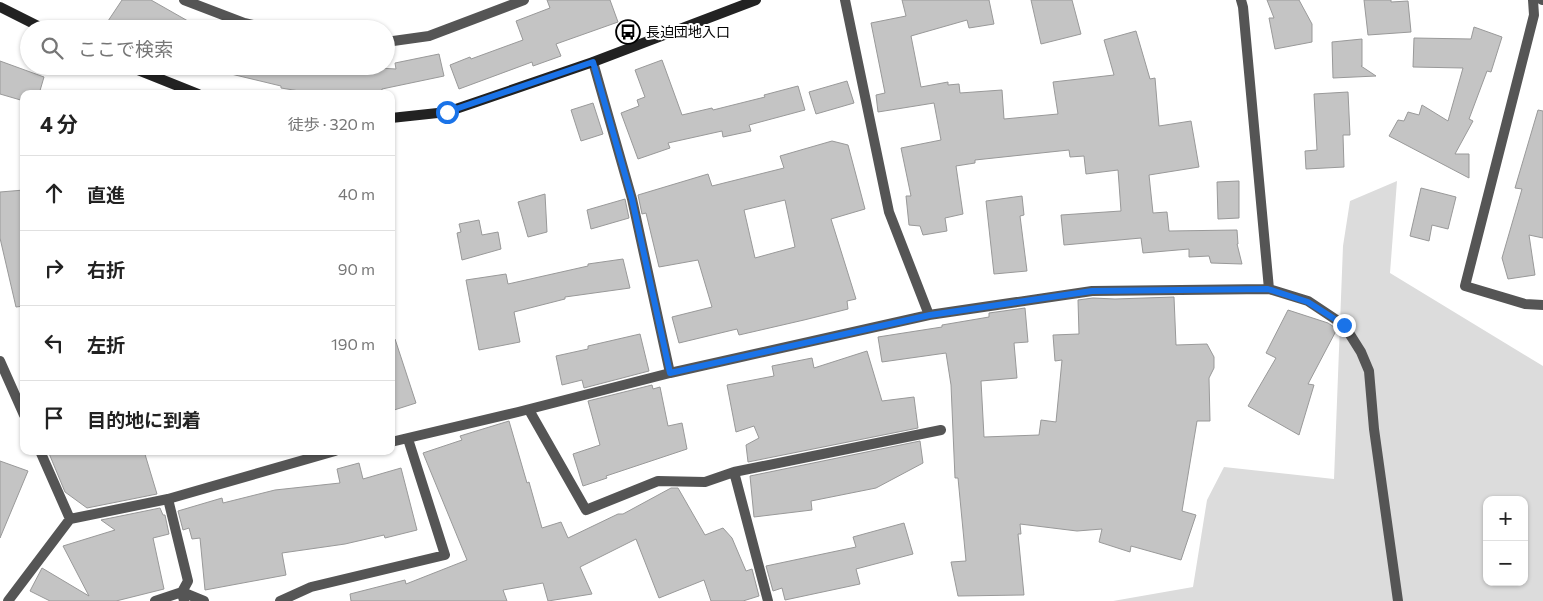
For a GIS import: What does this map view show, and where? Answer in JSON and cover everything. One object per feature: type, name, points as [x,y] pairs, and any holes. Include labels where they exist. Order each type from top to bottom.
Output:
[{"type":"street","points":[[184,0],[236,20]]},
{"type":"street","points":[[395,41],[429,36],[524,0]]},
{"type":"street","points":[[395,118],[447,112],[593,62],[756,0]]},
{"type":"street","points":[[845,0],[889,212],[930,315]]},
{"type":"street","points":[[1241,0],[1268,289]]},
{"type":"street","points":[[1532,0],[1534,15],[1465,286],[1525,304],[1543,305]]},
{"type":"street","points":[[0,7],[26,20]]},
{"type":"street","points":[[593,62],[632,199],[670,373]]},
{"type":"street","points":[[150,75],[188,90]]},
{"type":"street","points":[[395,441],[528,410],[670,373],[930,315],[1092,291],[1268,289],[1308,302],[1344,325],[1361,352],[1369,371],[1374,429],[1398,601]]},
{"type":"street","points":[[0,361],[20,406]]},
{"type":"street","points":[[528,410],[586,510],[658,481],[705,482],[734,472],[941,430]]},
{"type":"street","points":[[280,601],[310,587],[445,555],[408,439]]},
{"type":"street","points":[[42,455],[70,519]]},
{"type":"street","points":[[8,601],[70,519],[168,499],[321,455]]},
{"type":"street","points":[[734,472],[768,601]]},
{"type":"street","points":[[168,499],[188,581],[183,596]]},
{"type":"street","points":[[155,601],[183,596],[204,601]]},
{"type":"shaded area","points":[[1397,181],[1390,273],[1543,366],[1543,601],[1113,601],[1193,587],[1207,500],[1224,467],[1334,479],[1343,246],[1350,201]]},
{"type":"building","points":[[122,0],[151,0],[186,20],[109,20]]},
{"type":"building","points":[[547,0],[610,0],[618,22],[556,44],[561,56],[533,66],[532,62],[459,89],[450,65],[523,40],[516,21],[550,8]]},
{"type":"building","points":[[902,0],[989,0],[994,24],[969,28],[967,20],[911,36],[921,87],[948,82],[948,85],[959,84],[960,93],[1002,90],[1004,119],[1058,114],[1053,82],[1114,75],[1104,40],[1136,31],[1150,79],[1155,78],[1159,126],[1191,121],[1199,167],[1149,175],[1153,213],[1167,212],[1169,231],[1237,230],[1237,244],[1242,264],[1211,263],[1209,256],[1189,257],[1189,249],[1143,253],[1141,238],[1064,245],[1061,215],[1121,211],[1118,170],[1086,174],[1084,156],[1070,157],[1069,150],[975,160],[975,163],[956,166],[963,214],[945,218],[947,231],[923,235],[920,226],[909,225],[906,196],[911,196],[901,148],[941,140],[934,103],[878,112],[876,95],[885,93],[871,23],[906,16]]},
{"type":"building","points":[[1031,0],[1072,0],[1081,34],[1041,44]]},
{"type":"building","points":[[1267,0],[1299,0],[1312,24],[1312,42],[1275,49],[1269,18],[1274,18]]},
{"type":"building","points":[[1364,0],[1408,1],[1411,32],[1368,35]]},
{"type":"building","points":[[1474,27],[1502,37],[1491,72],[1487,71],[1469,119],[1473,121],[1455,154],[1469,154],[1469,178],[1389,136],[1398,120],[1404,121],[1408,112],[1419,115],[1422,105],[1448,121],[1463,68],[1413,67],[1414,38],[1471,39]]},
{"type":"building","points":[[1362,39],[1361,66],[1376,76],[1333,78],[1332,42]]},
{"type":"building","points":[[439,54],[444,76],[382,90],[293,90],[235,75],[395,75],[395,63]]},
{"type":"building","points":[[662,60],[682,115],[712,108],[713,110],[765,97],[764,95],[798,86],[805,110],[749,125],[751,131],[723,137],[722,131],[668,143],[670,148],[638,159],[621,113],[639,106],[637,100],[645,97],[635,70]]},
{"type":"building","points":[[0,61],[20,68],[20,75],[38,75],[44,77],[40,90],[20,90],[20,100],[0,94]]},
{"type":"building","points":[[847,81],[854,103],[816,114],[809,92]]},
{"type":"building","points":[[1348,92],[1350,135],[1343,135],[1344,167],[1306,169],[1305,151],[1317,150],[1314,94]]},
{"type":"building","points":[[593,103],[603,134],[581,141],[571,110]]},
{"type":"building","points":[[1538,110],[1543,111],[1543,238],[1529,235],[1535,275],[1508,279],[1502,258],[1522,189],[1515,188]]},
{"type":"building","points":[[832,141],[848,145],[865,209],[831,219],[856,299],[847,301],[848,309],[804,320],[739,335],[737,329],[679,343],[672,317],[712,307],[698,260],[659,267],[646,213],[642,214],[638,195],[708,174],[712,186],[784,168],[780,156]],"holes":[[[785,200],[795,247],[755,258],[744,210]]]},
{"type":"building","points":[[1239,181],[1239,218],[1218,219],[1217,182]]},
{"type":"building","points":[[1421,188],[1456,197],[1448,229],[1432,225],[1429,241],[1410,236]]},
{"type":"building","points":[[20,190],[20,306],[16,307],[0,238],[0,192]]},
{"type":"building","points":[[545,194],[547,232],[528,237],[518,202]]},
{"type":"building","points":[[1022,196],[1024,215],[1020,216],[1027,271],[994,274],[986,201]]},
{"type":"building","points":[[625,199],[629,218],[591,229],[587,210]]},
{"type":"building","points":[[479,220],[482,235],[498,232],[501,249],[462,260],[457,233],[461,232],[459,224]]},
{"type":"building","points":[[623,259],[630,288],[565,297],[565,299],[514,312],[520,342],[479,350],[466,280],[506,274],[508,284],[588,266],[588,264]]},
{"type":"building","points":[[1174,297],[1176,345],[1207,344],[1214,357],[1214,368],[1209,378],[1210,421],[1197,421],[1182,511],[1196,515],[1181,560],[1131,546],[1130,552],[1099,542],[1102,529],[1077,531],[1020,524],[1021,534],[1018,534],[1024,595],[958,596],[951,562],[966,561],[958,478],[955,478],[951,385],[946,353],[882,362],[878,337],[942,327],[942,325],[989,317],[989,313],[1025,308],[1028,342],[1014,343],[1017,378],[981,381],[984,437],[1039,435],[1041,420],[1056,422],[1062,360],[1055,361],[1053,335],[1079,334],[1078,300],[1093,298]]},
{"type":"building","points":[[1288,310],[1328,323],[1337,329],[1308,384],[1314,385],[1299,435],[1248,406],[1276,358],[1266,353]]},
{"type":"building","points":[[640,334],[649,371],[584,388],[582,380],[562,385],[556,356],[588,349],[588,346]]},
{"type":"building","points":[[395,339],[416,403],[395,410]]},
{"type":"building","points":[[867,351],[882,401],[914,397],[918,428],[748,462],[746,445],[759,438],[754,426],[736,432],[727,385],[774,376],[772,366],[812,358],[814,368]]},
{"type":"building","points":[[652,385],[653,389],[660,387],[668,426],[682,423],[687,449],[606,476],[607,478],[583,486],[573,454],[600,445],[588,401]]},
{"type":"building","points":[[509,421],[542,528],[561,522],[568,538],[618,514],[623,514],[671,488],[678,488],[705,535],[723,528],[732,538],[746,571],[752,569],[759,596],[743,601],[711,601],[704,580],[659,598],[636,539],[580,567],[592,594],[548,601],[543,583],[503,590],[507,601],[351,601],[350,594],[405,580],[406,584],[467,560],[423,453],[462,440],[460,436]]},
{"type":"building","points":[[920,441],[923,463],[876,488],[811,501],[812,510],[754,517],[750,476]]},
{"type":"building","points":[[50,455],[145,455],[157,494],[87,508],[65,492]]},
{"type":"building","points":[[0,461],[28,471],[0,538]]},
{"type":"building","points":[[359,463],[363,479],[401,468],[417,530],[385,538],[384,535],[345,544],[282,553],[286,575],[205,590],[200,538],[192,539],[189,528],[183,530],[178,511],[222,498],[223,503],[275,490],[340,483],[337,469]]},
{"type":"building","points":[[160,508],[163,515],[165,515],[169,534],[153,538],[164,589],[116,601],[50,601],[30,591],[42,568],[89,596],[63,546],[115,530],[101,520]]},
{"type":"building","points":[[904,523],[913,554],[856,569],[860,584],[785,600],[782,588],[773,591],[766,566],[856,547],[853,537]]},
{"type":"place","name":"長迫団地入口","points":[[628,32]]},
{"type":"route","points":[[447,112],[593,62],[632,199],[670,373],[930,315],[1092,291],[1268,289],[1308,302],[1344,325]]}]
